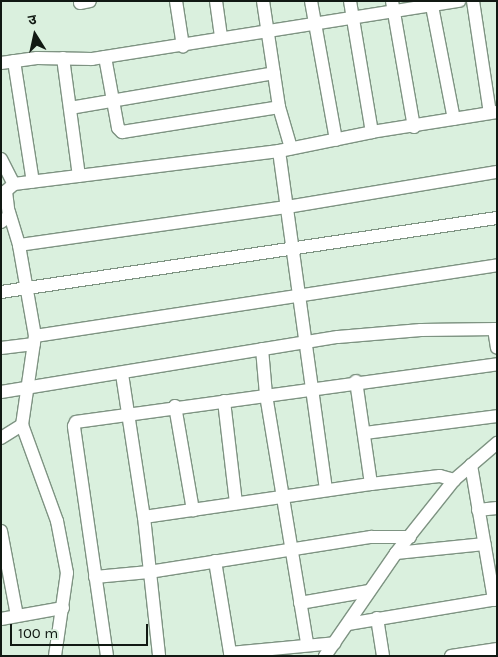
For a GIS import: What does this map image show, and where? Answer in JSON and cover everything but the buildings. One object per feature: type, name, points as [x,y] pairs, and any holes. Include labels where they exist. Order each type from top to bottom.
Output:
[{"type":"street","points":[[176,1],[183,46]]},
{"type":"street","points":[[216,1],[222,38]]},
{"type":"street","points":[[263,1],[285,150],[287,207],[297,295],[306,342],[326,490]]},
{"type":"street","points":[[310,1],[336,140]]},
{"type":"street","points":[[350,1],[372,132]]},
{"type":"street","points":[[1,63],[105,57],[183,46],[267,30],[353,19],[393,6],[459,1]]},
{"type":"street","points":[[56,656],[67,573],[57,521],[22,425],[34,340],[28,288],[19,244],[5,217],[6,191],[14,184],[285,150],[372,132],[414,127],[494,113],[473,1]]},
{"type":"street","points":[[431,4],[454,120]]},
{"type":"street","points":[[393,6],[414,127]]},
{"type":"street","points":[[105,57],[118,128],[126,132],[279,107]]},
{"type":"street","points":[[63,58],[79,176]]},
{"type":"street","points":[[14,61],[33,182]]},
{"type":"street","points":[[70,108],[274,73]]},
{"type":"street","points":[[1,159],[14,184]]},
{"type":"street","points":[[19,244],[287,207],[497,172]]},
{"type":"street","points":[[1,292],[497,218]]},
{"type":"street","points":[[1,348],[34,340],[297,295],[497,265]]},
{"type":"street","points":[[1,392],[122,374],[306,342],[387,332],[496,329],[497,348]]},
{"type":"street","points":[[262,349],[266,395],[290,550],[307,644]]},
{"type":"street","points":[[107,656],[74,425],[175,406],[497,364]]},
{"type":"street","points":[[122,374],[144,517],[160,656]]},
{"type":"street","points":[[356,381],[371,484]]},
{"type":"street","points":[[224,401],[236,503]]},
{"type":"street","points":[[175,406],[193,510]]},
{"type":"street","points":[[365,433],[497,416]]},
{"type":"street","points":[[1,438],[22,425]]},
{"type":"street","points":[[325,656],[396,552],[454,480],[497,444]]},
{"type":"street","points":[[348,624],[495,599],[471,465]]},
{"type":"street","points":[[144,517],[371,484],[440,476],[454,480]]},
{"type":"street","points":[[478,510],[497,508]]},
{"type":"street","points":[[1,531],[16,616]]},
{"type":"street","points":[[95,577],[149,572],[371,538],[410,537]]},
{"type":"street","points":[[396,552],[485,544]]},
{"type":"street","points":[[215,561],[230,653],[307,644],[335,643]]},
{"type":"street","points":[[300,603],[369,591]]},
{"type":"street","points":[[1,619],[63,608]]},
{"type":"street","points":[[378,618],[383,656]]},
{"type":"street","points":[[451,656],[497,649]]}]
